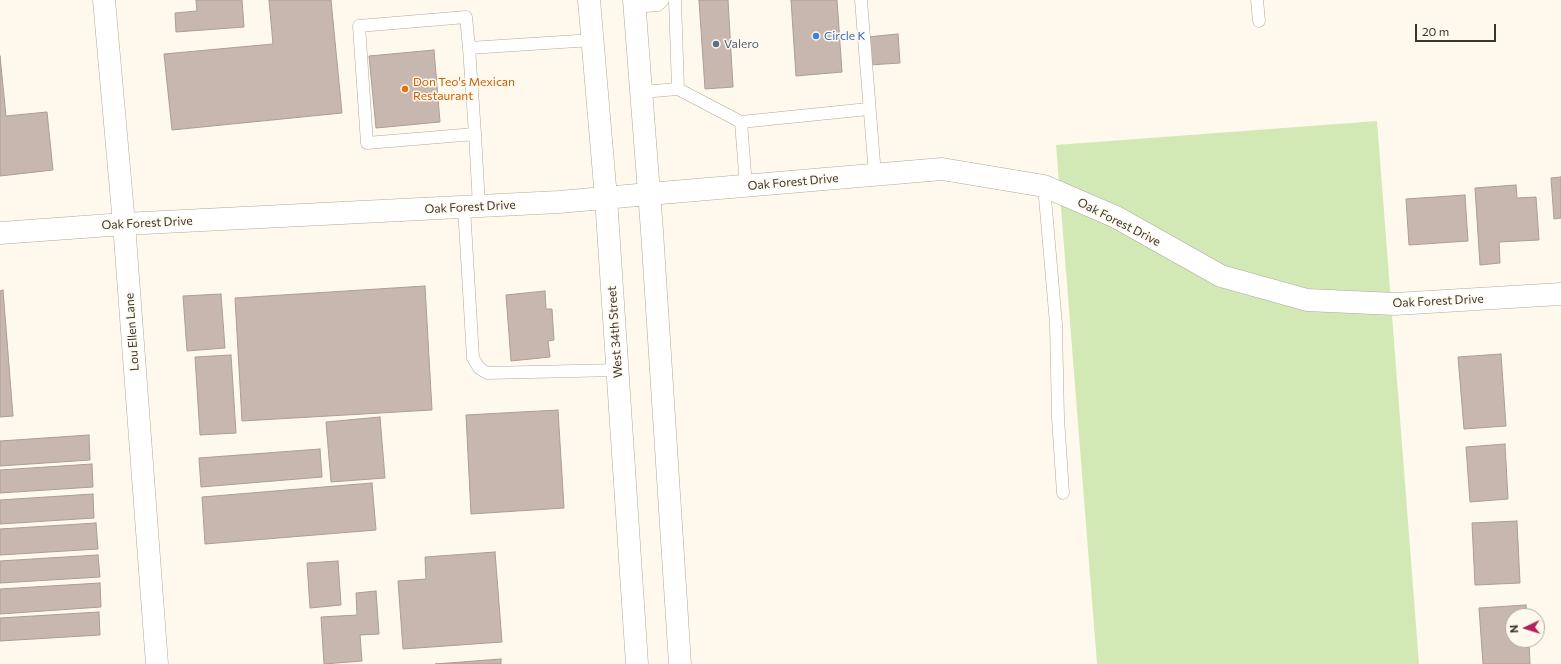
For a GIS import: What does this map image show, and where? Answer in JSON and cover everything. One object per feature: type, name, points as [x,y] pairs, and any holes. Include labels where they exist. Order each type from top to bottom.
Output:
[{"type":"street","name":"Lou Ellen Lane","points":[[104,0],[124,224],[157,664]]},
{"type":"street","name":"West 34th Street","points":[[589,0],[606,198],[637,664]]},
{"type":"street","points":[[634,4],[649,194],[680,664]]},
{"type":"street","name":"Oak Forest Drive","points":[[0,233],[124,224],[606,198],[942,170],[1044,186],[1116,217],[1221,276],[1307,300],[1395,304],[1561,294]]},
{"type":"lane","points":[[634,4],[658,5],[662,0]]},
{"type":"lane","points":[[675,0],[678,89]]},
{"type":"lane","points":[[861,0],[868,110],[875,175]]},
{"type":"lane","points":[[1257,0],[1259,21]]},
{"type":"lane","points":[[475,134],[367,143],[359,26],[466,17],[475,134],[471,206],[473,358],[479,368],[487,373],[618,370]]},
{"type":"lane","points":[[469,48],[593,40]]},
{"type":"lane","points":[[641,92],[678,89],[742,122],[868,110]]},
{"type":"lane","points":[[742,122],[746,186]]},
{"type":"lane","points":[[1044,186],[1056,324],[1058,418],[1064,493]]},
{"type":"green space","points":[[1377,121],[1419,664],[1097,664],[1056,145]]},
{"type":"building","points":[[196,0],[242,0],[244,27],[176,32],[175,13],[197,11]]},
{"type":"building","points":[[269,0],[331,0],[342,113],[172,130],[164,54],[273,44]]},
{"type":"building","name":"Valero","points":[[699,0],[728,0],[733,87],[705,89]]},
{"type":"building","name":"Circle K","points":[[791,0],[837,0],[842,72],[796,76]]},
{"type":"building","points":[[898,34],[900,63],[869,65],[867,37]]},
{"type":"building","name":"Don Teo's Mexican Restaurant","points":[[434,50],[440,122],[376,128],[369,56]]},
{"type":"building","points":[[0,56],[6,116],[47,112],[53,170],[0,176]]},
{"type":"building","points":[[1561,177],[1561,218],[1554,219],[1551,178]]},
{"type":"building","points":[[1516,185],[1517,198],[1536,197],[1539,240],[1499,242],[1500,263],[1480,265],[1475,188]]},
{"type":"building","points":[[1465,195],[1468,241],[1409,245],[1406,199]]},
{"type":"building","points":[[425,286],[432,410],[242,421],[235,298]]},
{"type":"building","points":[[3,290],[13,416],[0,417],[0,291]]},
{"type":"building","points":[[545,291],[546,309],[552,309],[554,340],[548,341],[550,357],[511,361],[506,295]]},
{"type":"building","points":[[221,294],[225,348],[187,351],[183,296]]},
{"type":"building","points":[[1501,354],[1506,426],[1464,429],[1458,357]]},
{"type":"building","points":[[231,355],[236,433],[200,435],[195,357]]},
{"type":"building","points":[[558,410],[564,508],[471,514],[466,415]]},
{"type":"building","points":[[380,417],[385,478],[331,482],[326,422]]},
{"type":"building","points":[[89,435],[90,460],[0,466],[0,441]]},
{"type":"building","points":[[1505,444],[1508,499],[1470,502],[1466,447]]},
{"type":"building","points":[[320,449],[322,477],[201,487],[199,458]]},
{"type":"building","points":[[92,464],[93,487],[0,493],[0,470]]},
{"type":"building","points":[[372,483],[376,530],[205,544],[202,497]]},
{"type":"building","points":[[93,494],[94,518],[0,524],[0,500]]},
{"type":"building","points":[[1517,521],[1520,583],[1475,585],[1472,523]]},
{"type":"building","points":[[96,523],[98,549],[0,555],[0,529]]},
{"type":"building","points":[[495,552],[502,642],[403,649],[398,581],[426,579],[425,557]]},
{"type":"building","points":[[98,555],[100,577],[0,583],[0,561]]},
{"type":"building","points":[[338,561],[341,605],[310,608],[307,563]]},
{"type":"building","points":[[100,583],[101,607],[0,614],[0,589]]},
{"type":"building","points":[[376,591],[379,634],[360,635],[362,661],[324,664],[321,617],[357,615],[356,593]]},
{"type":"building","points":[[1526,605],[1526,608],[1505,608],[1505,648],[1529,648],[1530,664],[1483,664],[1479,608]]},
{"type":"building","points":[[99,612],[100,635],[0,641],[0,618]]},
{"type":"building","points":[[501,659],[501,664],[435,664]]},
{"type":"place","name":"Circle K","points":[[816,36]]},
{"type":"place","name":"Valero","points":[[716,44]]},
{"type":"place","name":"Don Teo's Mexican Restaurant","points":[[405,89]]}]
